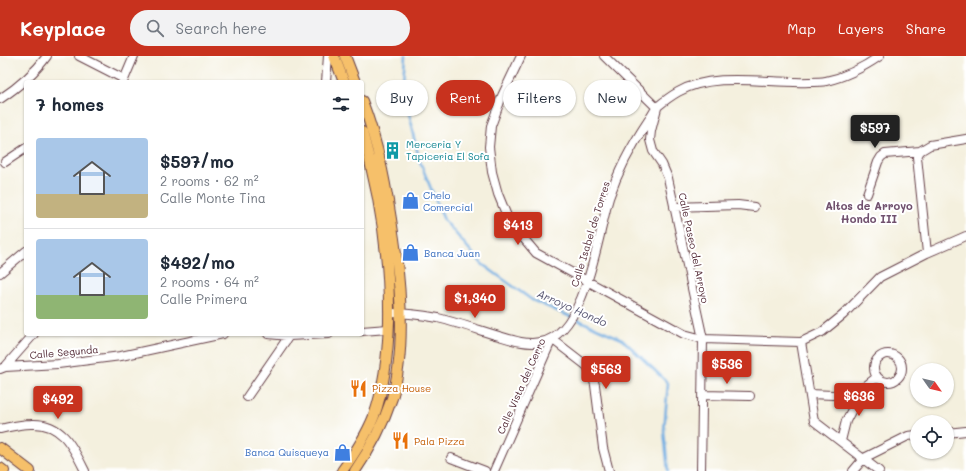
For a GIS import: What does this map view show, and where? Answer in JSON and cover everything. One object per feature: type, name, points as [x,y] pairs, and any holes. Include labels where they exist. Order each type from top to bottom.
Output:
[{"type":"main road","points":[[334,56],[343,80]]},
{"type":"main road","points":[[345,56],[354,80]]},
{"type":"main road","points":[[355,471],[378,434],[392,398],[399,357],[400,313],[396,253],[387,190],[374,137],[364,106]]},
{"type":"main road","points":[[342,471],[368,430],[377,405],[385,370],[388,329],[388,281],[383,228],[370,161],[364,139]]},
{"type":"main road","points":[[0,448],[30,471]]},
{"type":"main road","points":[[0,468],[4,471]]},
{"type":"street","points":[[26,80],[47,56]]},
{"type":"street","points":[[79,56],[124,80],[134,56]]},
{"type":"street","points":[[326,80],[328,56]]},
{"type":"street","points":[[521,56],[502,96],[491,126],[489,147],[492,172],[498,194],[509,221],[536,253],[588,280],[684,334],[703,339],[802,342],[822,332],[843,315],[880,277],[927,253],[966,236]]},
{"type":"street","points":[[604,56],[657,108]]},
{"type":"street","name":"Calle Isabel de Torres","points":[[552,338],[569,322],[579,301],[588,280],[610,197],[624,162],[641,131],[657,108],[679,91],[700,83],[714,80],[794,83],[825,81],[845,75],[868,64],[880,56]]},
{"type":"street","points":[[0,99],[24,82]]},
{"type":"street","name":"Calle Paseo del Arroyo","points":[[657,108],[650,140],[653,151],[662,164],[668,178],[703,339],[701,471]]},
{"type":"street","points":[[867,194],[878,162],[885,154],[920,151],[930,145],[966,139]]},
{"type":"street","points":[[5,162],[24,149]]},
{"type":"street","points":[[920,151],[917,158],[927,253]]},
{"type":"street","points":[[674,208],[738,205],[754,207]]},
{"type":"street","points":[[0,273],[24,253]]},
{"type":"street","points":[[389,313],[438,318],[514,340],[540,343],[552,338]]},
{"type":"street","points":[[364,331],[388,329]]},
{"type":"street","points":[[3,368],[32,336]]},
{"type":"street","name":"Calle Segunda","points":[[3,368],[58,364],[121,356],[214,336]]},
{"type":"street","points":[[247,397],[289,336]]},
{"type":"street","name":"Calle Vista del Cerro","points":[[494,471],[552,338],[587,366],[592,374],[595,385],[603,448],[609,471]]},
{"type":"street","points":[[802,342],[814,421],[879,471]]},
{"type":"street","points":[[841,441],[846,421],[863,388],[877,377]]},
{"type":"street","points":[[810,394],[833,395],[863,388]]},
{"type":"street","points":[[702,395],[750,396]]},
{"type":"street","points":[[0,429],[30,424],[43,424],[55,429],[66,437],[85,471]]},
{"type":"street","points":[[954,433],[966,432]]},
{"type":"street","points":[[853,471],[864,458],[910,436]]},
{"type":"street","points":[[451,458],[485,471]]},
{"type":"waterway","name":"Arroyo Hondo","points":[[406,56],[403,94],[420,162],[444,220],[482,264],[532,300],[622,339],[668,383],[664,431],[668,471]]},
{"type":"place","name":"Merceria Y Tapiceria El Sofa","points":[[393,150]]},
{"type":"place","name":"Chelo Comercial","points":[[410,201]]},
{"type":"place","name":"Banca Juan","points":[[411,253]]},
{"type":"place","name":"Pizza House","points":[[359,388]]},
{"type":"place","name":"Pala Pizza","points":[[401,441]]},
{"type":"place","name":"Banca Quisqueya","points":[[342,452]]},
{"type":"district","name":"Altos de Arroyo Hondo III","points":[[869,212]]}]
